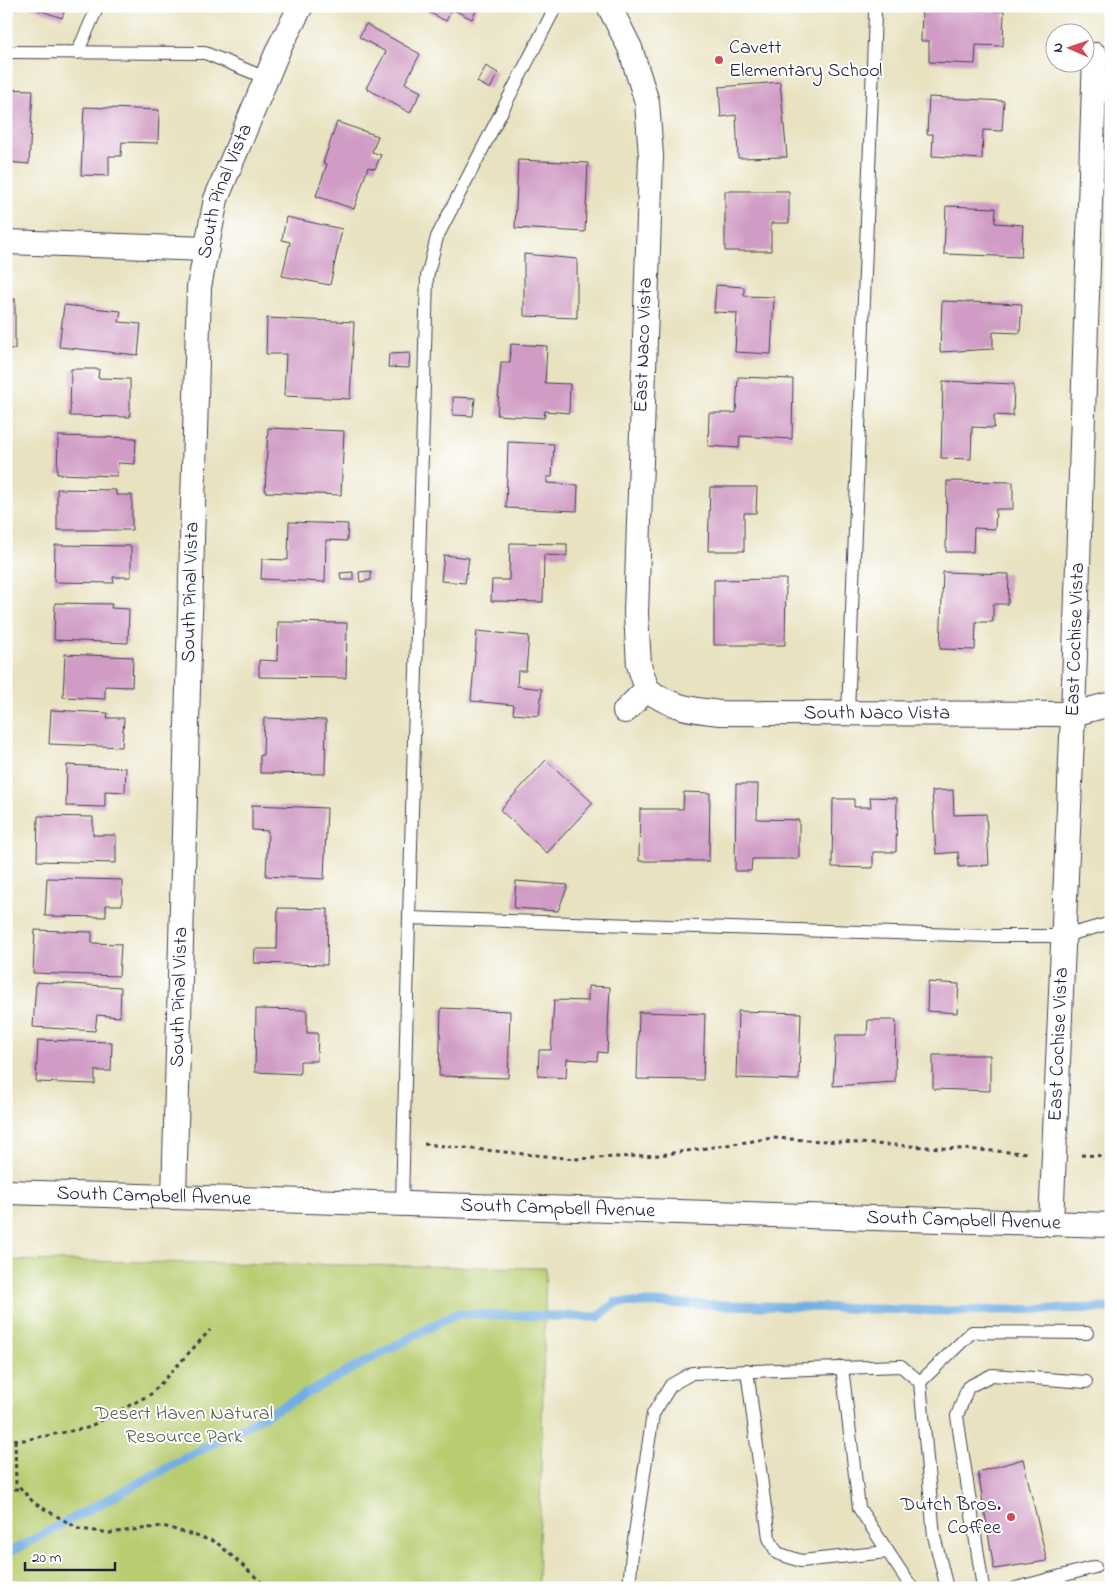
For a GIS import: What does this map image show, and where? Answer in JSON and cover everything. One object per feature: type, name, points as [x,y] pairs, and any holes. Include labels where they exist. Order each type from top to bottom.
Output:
[{"type":"street","name":"South Pinal Vista","points":[[174,1197],[199,286],[216,199],[266,78],[301,6]]},
{"type":"street","name":"East Naco Vista","points":[[609,6],[630,48],[647,102],[651,156],[636,614],[639,665],[647,689]]},
{"type":"street","name":"East Cochise Vista","points":[[1051,1224],[1073,714],[1095,55]]},
{"type":"street","points":[[6,242],[207,249]]},
{"type":"street","points":[[625,711],[647,689]]},
{"type":"street","name":"South Naco Vista","points":[[647,689],[659,699],[683,708],[720,713],[1073,714],[1111,704]]},
{"type":"street","name":"South Campbell Avenue","points":[[6,1192],[1111,1225]]},
{"type":"lane","points":[[77,53],[98,6]]},
{"type":"lane","points":[[402,1204],[408,918],[427,278],[437,237],[556,6]]},
{"type":"lane","points":[[848,713],[875,14]]},
{"type":"lane","points":[[6,52],[205,53],[266,78]]},
{"type":"lane","points":[[408,918],[981,936],[1064,936],[1111,923]]},
{"type":"lane","points":[[920,1382],[972,1332],[1087,1333]]},
{"type":"lane","points":[[629,1588],[632,1552],[653,1414],[671,1385],[692,1373],[901,1366],[920,1382],[934,1536],[947,1588]]},
{"type":"lane","points":[[842,1367],[859,1508],[912,1588]]},
{"type":"lane","points":[[747,1370],[769,1538],[777,1553],[801,1560],[887,1552]]},
{"type":"lane","points":[[983,1588],[957,1416],[968,1387],[992,1375],[1086,1382]]},
{"type":"lane","points":[[1016,1588],[1095,1567]]},
{"type":"path","points":[[403,1142],[575,1159],[660,1155],[773,1138],[1054,1155],[1111,1156]]},
{"type":"path","points":[[6,1439],[24,1440],[87,1428],[150,1394],[210,1330]]},
{"type":"path","points":[[15,1440],[16,1483],[34,1503],[79,1529],[110,1533],[164,1526],[216,1542],[268,1588]]},
{"type":"path","points":[[6,1489],[21,1488]]},
{"type":"green space","name":"Desert Haven Natural Resource Park","points":[[6,1260],[546,1268],[538,1588],[6,1588]]},
{"type":"building","points":[[27,6],[66,6],[62,18]]},
{"type":"building","points":[[417,6],[478,6],[472,19],[452,9],[446,21]]},
{"type":"building","points":[[922,8],[1004,11],[1003,46],[976,45],[975,64],[929,62],[929,41],[921,41]]},
{"type":"building","points":[[366,24],[420,54],[405,83],[421,92],[410,113],[366,88],[386,52],[359,37]]},
{"type":"building","points":[[486,66],[498,73],[490,89],[477,82]]},
{"type":"building","points":[[780,82],[787,157],[738,158],[736,115],[721,117],[719,87]]},
{"type":"building","points":[[6,89],[33,90],[29,164],[6,162]]},
{"type":"building","points":[[929,97],[1004,101],[1002,131],[983,130],[982,159],[932,156],[933,134],[927,134]]},
{"type":"building","points":[[84,107],[159,110],[158,143],[122,142],[121,156],[109,156],[109,176],[81,175]]},
{"type":"building","points":[[337,122],[378,136],[372,152],[381,155],[375,169],[368,167],[354,209],[316,196],[327,164],[323,163]]},
{"type":"building","points":[[518,160],[588,163],[585,232],[515,228]]},
{"type":"building","points":[[725,191],[789,191],[789,223],[771,223],[771,251],[725,251]]},
{"type":"building","points":[[946,206],[996,208],[995,223],[1023,225],[1021,257],[944,254]]},
{"type":"building","points":[[286,217],[342,229],[330,285],[282,276],[290,242],[282,240]]},
{"type":"building","points":[[524,254],[577,259],[577,318],[524,316]]},
{"type":"building","points":[[716,285],[744,287],[744,296],[774,297],[771,354],[735,352],[737,313],[714,312]]},
{"type":"building","points":[[6,299],[15,299],[15,349],[6,349]]},
{"type":"building","points":[[942,301],[1022,304],[1020,333],[993,332],[993,349],[940,352]]},
{"type":"building","points":[[64,305],[121,311],[119,322],[141,324],[138,355],[59,347]]},
{"type":"building","points":[[267,318],[354,322],[350,399],[284,396],[286,354],[266,354]]},
{"type":"building","points":[[511,344],[547,346],[545,383],[570,384],[569,413],[545,411],[544,418],[497,415],[501,362],[510,362]]},
{"type":"building","points":[[410,353],[409,368],[388,367],[389,354]]},
{"type":"building","points":[[71,369],[99,369],[98,378],[130,379],[130,417],[70,416]]},
{"type":"building","points":[[738,377],[793,379],[792,439],[740,436],[739,448],[708,446],[709,413],[736,413]]},
{"type":"building","points":[[943,381],[1014,384],[1013,416],[994,415],[994,428],[972,427],[971,459],[941,458]]},
{"type":"building","points":[[453,397],[475,398],[473,416],[453,415]]},
{"type":"building","points":[[268,428],[344,431],[341,495],[265,492]]},
{"type":"building","points":[[58,436],[136,438],[135,464],[118,463],[117,476],[57,474]]},
{"type":"building","points":[[508,442],[554,444],[552,477],[547,477],[547,483],[578,485],[577,511],[506,508]]},
{"type":"building","points":[[947,481],[1013,482],[1013,509],[996,509],[995,529],[974,528],[973,552],[946,552]]},
{"type":"building","points":[[710,487],[757,487],[756,513],[744,513],[744,551],[708,551]]},
{"type":"building","points":[[57,489],[116,490],[116,495],[132,495],[132,530],[57,530]]},
{"type":"building","points":[[289,522],[348,524],[347,541],[326,540],[325,582],[261,579],[262,559],[288,560]]},
{"type":"building","points":[[510,543],[567,544],[567,556],[544,555],[543,602],[491,601],[492,580],[509,580]]},
{"type":"building","points":[[55,545],[131,546],[131,577],[113,577],[114,583],[54,582]]},
{"type":"building","points":[[444,555],[469,558],[465,583],[441,581]]},
{"type":"building","points":[[371,571],[371,580],[360,582],[359,572]]},
{"type":"building","points":[[353,572],[353,580],[341,580],[340,573]]},
{"type":"building","points":[[943,572],[1009,574],[1008,604],[993,604],[993,622],[976,622],[975,650],[940,649]]},
{"type":"building","points":[[786,579],[785,645],[714,645],[714,580]]},
{"type":"building","points":[[55,603],[112,604],[111,608],[129,609],[128,643],[54,640]]},
{"type":"building","points":[[278,622],[347,623],[346,678],[259,677],[259,660],[277,661]]},
{"type":"building","points":[[477,631],[529,636],[526,671],[518,671],[517,686],[542,689],[539,716],[513,714],[514,705],[471,701]]},
{"type":"building","points":[[65,654],[133,657],[132,687],[105,686],[105,699],[63,697]]},
{"type":"building","points":[[51,710],[108,713],[107,718],[124,718],[122,747],[49,744]]},
{"type":"building","points":[[264,718],[326,720],[325,774],[260,773],[260,755],[263,755]]},
{"type":"building","points":[[546,760],[593,803],[547,853],[500,810]]},
{"type":"building","points":[[67,765],[126,768],[125,792],[105,791],[105,807],[66,806]]},
{"type":"building","points":[[736,784],[758,784],[757,819],[799,820],[799,859],[752,859],[751,871],[735,871]]},
{"type":"building","points":[[953,790],[954,815],[986,814],[989,865],[959,867],[958,852],[936,854],[932,791]]},
{"type":"building","points":[[684,792],[710,793],[709,861],[639,861],[640,809],[683,809]]},
{"type":"building","points":[[870,797],[897,798],[896,852],[873,852],[873,868],[832,867],[833,799],[854,799],[854,807],[871,807]]},
{"type":"building","points":[[252,805],[327,808],[324,879],[266,876],[268,831],[252,830]]},
{"type":"building","points":[[38,816],[93,817],[93,835],[116,835],[116,863],[37,861]]},
{"type":"building","points":[[47,878],[122,880],[122,905],[106,905],[106,917],[45,916]]},
{"type":"building","points":[[516,881],[568,885],[558,911],[514,908]]},
{"type":"building","points":[[278,908],[328,909],[327,965],[254,963],[255,949],[277,949]]},
{"type":"building","points":[[35,930],[92,932],[92,943],[121,944],[119,976],[33,973]]},
{"type":"building","points":[[36,982],[121,987],[120,1017],[97,1015],[95,1031],[33,1027]]},
{"type":"building","points":[[928,982],[959,984],[957,1013],[927,1011]]},
{"type":"building","points":[[588,986],[610,987],[607,1053],[598,1052],[597,1061],[567,1059],[566,1078],[538,1076],[539,1050],[551,1050],[554,1000],[588,1001]]},
{"type":"building","points":[[441,1008],[510,1011],[508,1078],[439,1076]]},
{"type":"building","points":[[256,1009],[307,1010],[307,1033],[318,1033],[317,1061],[300,1061],[300,1074],[255,1072]]},
{"type":"building","points":[[738,1011],[801,1013],[799,1080],[736,1078]]},
{"type":"building","points":[[639,1012],[705,1014],[703,1080],[637,1079]]},
{"type":"building","points":[[868,1020],[896,1020],[895,1082],[833,1086],[836,1035],[867,1035]]},
{"type":"building","points":[[38,1040],[112,1042],[111,1071],[95,1071],[95,1084],[36,1082]]},
{"type":"building","points":[[933,1055],[990,1055],[990,1091],[933,1089]]},
{"type":"building","name":"Dutch Bros. Coffee","points":[[1023,1459],[1047,1561],[994,1569],[978,1472]]},
{"type":"waterway","points":[[6,1554],[455,1314],[598,1317],[616,1302],[945,1311],[1111,1308]]},
{"type":"place","name":"Cavett Elementary School","points":[[719,60]]},
{"type":"place","name":"Dutch Bros. Coffee","points":[[1011,1517]]}]
